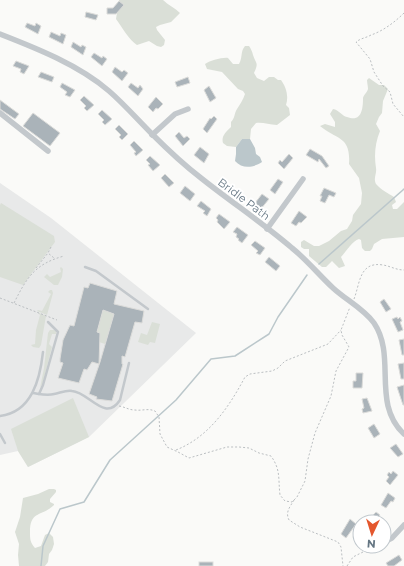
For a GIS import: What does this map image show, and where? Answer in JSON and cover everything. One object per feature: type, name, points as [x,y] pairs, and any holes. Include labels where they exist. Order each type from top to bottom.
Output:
[{"type":"street","name":"Bridle Path","points":[[0,34],[69,64],[108,90],[152,135],[200,178],[293,248],[333,288],[368,316],[373,322],[383,342],[385,351],[386,397],[390,413],[397,427],[404,434]]},
{"type":"street","points":[[152,135],[175,114],[188,109]]},
{"type":"street","points":[[0,113],[48,151]]},
{"type":"street","points":[[267,228],[303,179]]},
{"type":"street","points":[[392,538],[404,525]]},
{"type":"lane","points":[[85,266],[96,271],[148,309]]},
{"type":"lane","points":[[39,394],[58,332],[48,322]]},
{"type":"lane","points":[[0,416],[15,412],[23,406],[33,393],[42,365],[43,352]]},
{"type":"lane","points":[[33,393],[48,395],[72,390],[102,408],[109,408],[114,406],[120,400],[129,364]]},
{"type":"lane","points":[[0,434],[5,443]]},
{"type":"path","points":[[404,13],[397,20],[384,28],[372,35],[361,38],[356,42],[370,59],[374,72],[383,86],[390,92],[393,104],[404,117]]},
{"type":"path","points":[[14,303],[20,290],[51,247]]},
{"type":"path","points":[[48,253],[49,256],[54,258]]},
{"type":"path","points":[[35,270],[54,258],[64,256]]},
{"type":"path","points":[[174,450],[185,446],[212,426],[224,412],[245,377],[250,374],[259,374],[272,371],[278,368],[285,361],[328,344],[341,330],[352,303],[360,277],[367,268],[374,265],[383,265],[404,270]]},
{"type":"path","points":[[0,298],[4,301],[14,303],[57,320]]},
{"type":"path","points":[[341,330],[342,335],[349,347],[336,371],[330,396],[315,433],[308,459],[305,481],[287,514],[289,520],[300,527],[338,542],[341,547],[343,566]]},
{"type":"path","points":[[114,406],[125,407],[136,411],[147,409],[155,411],[159,417],[160,434],[164,443],[167,447],[189,458],[227,448],[239,447],[249,448],[259,453],[271,456],[279,473],[280,495],[285,501],[292,502],[295,499]]},
{"type":"path","points":[[347,566],[353,557],[359,554]]},
{"type":"shaded area","points":[[119,0],[163,0],[180,13],[171,22],[156,27],[165,40],[164,45],[161,47],[157,46],[149,41],[137,45],[131,40],[116,19]]},
{"type":"shaded area","points":[[245,46],[249,46],[256,62],[257,65],[254,73],[257,78],[264,81],[269,77],[274,77],[281,80],[283,83],[287,95],[286,105],[289,108],[290,115],[277,125],[256,123],[251,129],[250,139],[242,139],[236,147],[227,146],[223,143],[223,136],[231,127],[231,122],[245,94],[243,91],[238,89],[222,72],[207,69],[205,64],[228,58],[233,64],[239,64]]},
{"type":"shaded area","points":[[369,78],[379,85],[384,85],[388,89],[383,101],[382,113],[376,124],[380,131],[375,150],[375,182],[380,188],[394,197],[396,202],[392,205],[393,209],[397,209],[404,202],[404,237],[382,239],[374,244],[370,251],[365,251],[362,248],[361,240],[356,240],[341,257],[345,266],[339,268],[332,261],[326,267],[322,267],[309,256],[309,249],[304,249],[301,247],[301,242],[304,240],[314,246],[319,246],[329,241],[341,231],[347,229],[352,221],[353,215],[361,204],[362,193],[359,178],[349,164],[348,148],[345,143],[320,126],[325,124],[335,127],[335,122],[330,114],[333,109],[347,117],[356,118],[359,116],[362,110],[363,97],[368,89],[367,80]]},
{"type":"shaded area","points":[[242,139],[250,139],[255,148],[256,154],[260,157],[262,162],[255,166],[248,167],[238,164],[235,161],[236,147]]},
{"type":"shaded area","points":[[0,183],[51,218],[196,333],[89,437],[28,467],[18,451],[0,455]]},
{"type":"shaded area","points":[[1,203],[54,236],[55,242],[23,285],[0,277]]},
{"type":"shaded area","points":[[61,267],[63,269],[62,277],[58,285],[54,285],[44,277],[47,274],[50,277],[61,272]]},
{"type":"shaded area","points":[[52,290],[53,293],[47,315],[37,311],[42,311],[51,294],[48,292]]},
{"type":"shaded area","points":[[103,310],[114,314],[105,344],[99,342],[100,333],[97,332]]},
{"type":"shaded area","points":[[37,312],[46,316],[41,345],[39,348],[31,345],[35,344],[36,330],[40,315]]},
{"type":"shaded area","points":[[152,322],[160,324],[155,343],[150,342],[148,345],[138,342],[141,333],[147,335]]},
{"type":"shaded area","points":[[50,330],[56,331],[56,334],[52,334],[49,344],[52,347],[40,388],[48,333]]},
{"type":"shaded area","points":[[73,398],[89,437],[28,467],[18,451],[11,429]]},
{"type":"shaded area","points":[[49,489],[56,490],[50,499],[50,502],[54,505],[50,509],[34,517],[30,532],[32,544],[35,548],[41,546],[45,535],[49,533],[53,537],[54,544],[49,554],[48,562],[45,566],[19,566],[19,544],[15,532],[20,517],[23,498]]},
{"type":"building","points":[[119,1],[124,5],[116,14],[107,14],[107,8],[113,8]]},
{"type":"building","points":[[86,12],[98,15],[96,20],[85,17]]},
{"type":"building","points":[[27,23],[35,26],[36,23],[41,26],[38,34],[25,27]]},
{"type":"building","points":[[51,32],[60,36],[61,33],[66,35],[63,44],[49,37]]},
{"type":"building","points":[[73,42],[81,47],[82,45],[86,47],[83,55],[71,47]]},
{"type":"building","points":[[94,53],[107,59],[102,66],[91,57]]},
{"type":"building","points":[[16,61],[29,66],[24,74],[20,72],[21,69],[13,66]]},
{"type":"building","points":[[115,67],[122,72],[124,70],[128,73],[122,81],[112,72]]},
{"type":"building","points":[[41,72],[54,77],[52,82],[38,77]]},
{"type":"building","points":[[188,77],[190,83],[177,87],[175,82]]},
{"type":"building","points":[[62,83],[75,90],[70,97],[65,95],[67,92],[60,87]]},
{"type":"building","points":[[131,83],[138,88],[140,85],[143,89],[138,96],[128,87]]},
{"type":"building","points":[[209,86],[216,98],[210,102],[204,90]]},
{"type":"building","points":[[84,96],[94,105],[87,111],[84,108],[86,106],[80,100]]},
{"type":"building","points":[[156,97],[163,104],[158,109],[156,108],[153,112],[148,107]]},
{"type":"building","points":[[0,100],[19,114],[15,119],[0,109]]},
{"type":"building","points":[[102,110],[112,119],[105,125],[102,122],[104,120],[98,114]]},
{"type":"building","points":[[33,113],[60,133],[50,146],[23,126]]},
{"type":"building","points":[[214,116],[217,119],[207,133],[203,129],[210,118],[211,119]]},
{"type":"building","points":[[119,125],[128,134],[122,140],[119,137],[121,135],[115,129]]},
{"type":"building","points":[[179,132],[184,138],[187,136],[190,139],[183,146],[175,136]]},
{"type":"building","points":[[134,141],[143,150],[136,156],[134,153],[136,152],[130,145]]},
{"type":"building","points":[[200,147],[209,154],[204,163],[194,155]]},
{"type":"building","points":[[310,149],[322,156],[329,166],[326,168],[319,159],[318,162],[306,155]]},
{"type":"building","points":[[289,154],[293,158],[284,169],[278,163],[280,160],[282,162]]},
{"type":"building","points":[[150,156],[160,165],[153,171],[148,165],[150,164],[146,160]]},
{"type":"building","points":[[165,174],[174,183],[169,187],[161,178]]},
{"type":"building","points":[[278,179],[283,182],[275,194],[270,190]]},
{"type":"building","points":[[185,186],[195,194],[190,201],[180,193]]},
{"type":"building","points":[[324,188],[336,193],[334,197],[329,195],[325,203],[320,201],[322,196],[320,196]]},
{"type":"building","points":[[262,194],[269,199],[260,210],[255,203]]},
{"type":"building","points":[[201,201],[211,209],[207,216],[203,213],[205,211],[197,206]]},
{"type":"building","points":[[299,211],[307,217],[296,226],[291,223]]},
{"type":"building","points":[[219,214],[230,222],[224,229],[217,222],[218,220],[216,218]]},
{"type":"building","points":[[237,227],[248,235],[242,243],[236,237],[237,234],[233,232]]},
{"type":"building","points":[[255,241],[265,248],[260,255],[256,253],[258,251],[251,245]]},
{"type":"building","points":[[269,257],[280,266],[276,271],[265,262]]},
{"type":"building","points":[[90,283],[117,291],[114,304],[144,311],[142,323],[135,322],[125,357],[122,356],[123,364],[112,401],[96,399],[97,397],[89,394],[100,362],[114,314],[103,310],[97,332],[100,333],[99,364],[92,362],[87,370],[84,369],[79,383],[58,378],[63,363],[60,362],[60,359],[63,340],[70,325],[74,326],[84,287],[88,288]]},
{"type":"building","points":[[384,299],[391,309],[386,312],[380,302]]},
{"type":"building","points":[[397,317],[398,319],[400,317],[402,321],[400,322],[403,330],[398,332],[392,319]]},
{"type":"building","points":[[404,339],[404,355],[402,355],[399,340]]},
{"type":"building","points":[[404,363],[404,379],[401,379],[398,364]]},
{"type":"building","points":[[356,373],[363,373],[362,388],[353,388],[353,381],[356,381]]},
{"type":"building","points":[[404,385],[404,405],[403,405],[397,387]]},
{"type":"building","points":[[367,398],[372,411],[363,413],[362,409],[364,408],[362,399]]},
{"type":"building","points":[[374,424],[380,434],[374,438],[368,428]]},
{"type":"building","points":[[396,444],[403,454],[398,457],[390,448]]},
{"type":"building","points":[[393,471],[398,475],[390,485],[386,481],[389,477],[387,475],[389,472],[391,474]]},
{"type":"building","points":[[388,493],[395,498],[386,508],[381,505]]},
{"type":"building","points":[[350,519],[352,521],[352,530],[346,538],[341,534]]},
{"type":"building","points":[[399,555],[402,560],[394,566],[388,566],[386,563]]},
{"type":"building","points":[[199,562],[213,562],[213,566],[199,566]]},
{"type":"waterway","points":[[319,264],[404,189]]},
{"type":"waterway","points":[[41,566],[43,546],[60,509],[84,502],[110,460],[176,400],[211,359],[235,356],[269,334],[278,317],[307,275]]}]
